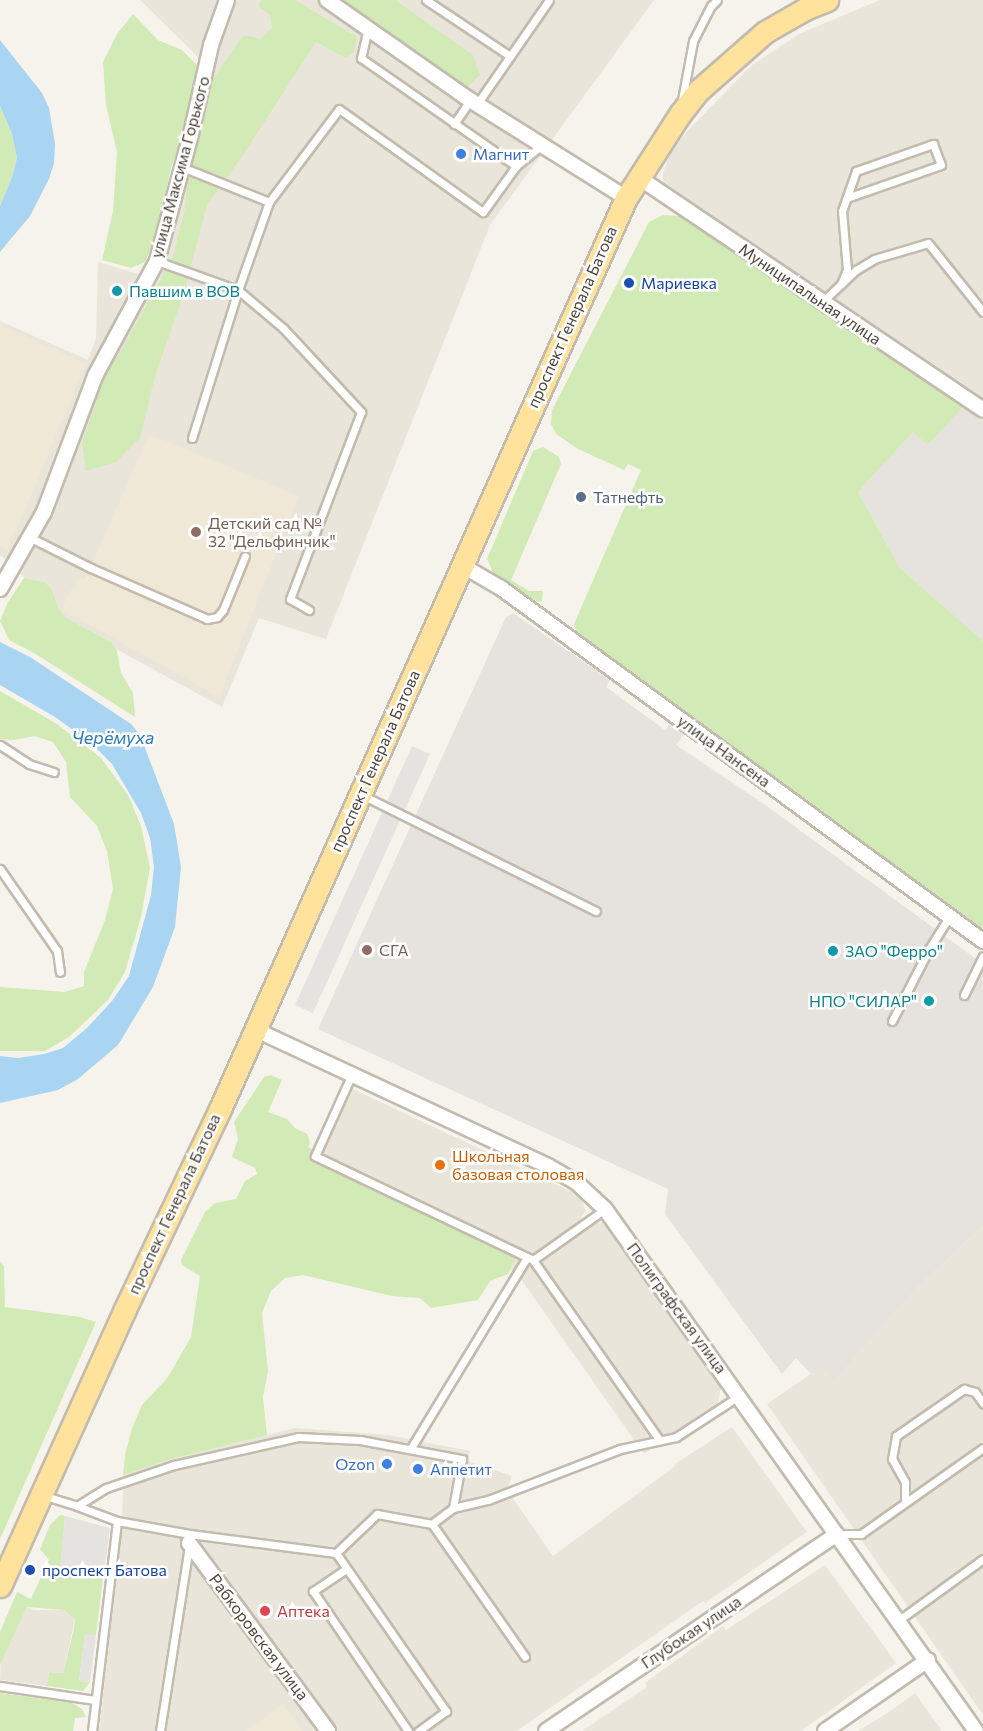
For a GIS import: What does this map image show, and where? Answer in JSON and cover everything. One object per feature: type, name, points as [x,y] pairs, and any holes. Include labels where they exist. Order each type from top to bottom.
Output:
[{"type":"main road","name":"проспект Генерала Батова","points":[[0,1586],[463,566],[626,198],[680,114],[699,90],[744,48],[784,20],[828,0]]},
{"type":"street","name":"улица Максима Горького","points":[[2,586],[31,538],[52,493],[95,376],[157,261],[183,167],[211,45],[227,0]]},
{"type":"street","points":[[327,0],[474,102],[626,198]]},
{"type":"street","name":"Муниципальная улица","points":[[638,177],[983,410]]},
{"type":"street","name":"улица Нансена","points":[[463,566],[501,588],[983,941]]},
{"type":"street","name":"Полиграфская улица","points":[[254,1029],[548,1166],[577,1183],[605,1209],[928,1660],[976,1731]]},
{"type":"street","name":"Глубокая улица","points":[[546,1731],[837,1534]]},
{"type":"street","name":"Рабкоровская улица","points":[[190,1539],[328,1731]]},
{"type":"street","points":[[825,1731],[928,1660]]},
{"type":"lane","points":[[426,0],[510,56]]},
{"type":"lane","points":[[454,124],[510,56],[549,0]]},
{"type":"lane","points":[[680,114],[693,41],[711,6],[717,0]]},
{"type":"lane","points":[[368,28],[361,58],[516,166]]},
{"type":"lane","points":[[192,438],[238,290],[269,202],[339,109],[483,212],[516,166],[542,146]]},
{"type":"lane","points":[[841,284],[847,270],[842,211],[856,171],[933,144],[941,165],[847,198]]},
{"type":"lane","points":[[183,167],[269,202]]},
{"type":"lane","points":[[822,302],[874,259],[928,243],[983,312]]},
{"type":"lane","points":[[157,261],[238,290],[283,328],[361,412],[290,599],[309,610]]},
{"type":"lane","points":[[31,538],[91,568],[207,619],[217,616],[224,610],[245,556]]},
{"type":"lane","points":[[0,745],[29,764],[54,772]]},
{"type":"lane","points":[[360,794],[596,911]]},
{"type":"lane","points":[[0,869],[57,951],[60,972]]},
{"type":"lane","points":[[892,1021],[928,949],[950,915]]},
{"type":"lane","points":[[964,995],[983,957]]},
{"type":"lane","points":[[352,1073],[315,1155],[530,1259],[659,1439]]},
{"type":"lane","points":[[411,1448],[530,1259],[605,1209]]},
{"type":"lane","points":[[905,1502],[905,1482],[892,1459],[896,1436],[964,1389],[975,1392],[983,1403]]},
{"type":"lane","points":[[432,1524],[453,1508],[488,1500],[620,1449],[676,1437],[739,1396]]},
{"type":"lane","points":[[77,1506],[106,1488],[174,1465],[298,1437],[360,1440],[462,1459],[453,1508]]},
{"type":"lane","points":[[837,1534],[861,1534],[983,1448]]},
{"type":"lane","points":[[42,1496],[117,1521],[190,1539],[336,1553],[377,1514],[432,1524],[525,1657]]},
{"type":"lane","points":[[92,1731],[117,1521]]},
{"type":"lane","points":[[160,1731],[190,1539]]},
{"type":"lane","points":[[336,1553],[446,1712],[418,1731]]},
{"type":"lane","points":[[899,1620],[982,1561]]},
{"type":"lane","points":[[346,1569],[313,1592],[408,1731]]},
{"type":"lane","points":[[0,1686],[95,1700]]},
{"type":"shaded area","points":[[140,0],[654,0],[490,225],[326,639],[259,618],[222,707],[63,620],[7,559],[0,556],[0,321],[88,360],[96,338],[98,262],[145,276],[152,260],[177,164],[202,61]]},
{"type":"shaded area","points":[[880,0],[983,0],[983,400],[672,192],[663,181],[663,173],[670,154],[689,129],[752,65],[799,34]]},
{"type":"shaded area","points":[[0,325],[86,364],[8,550],[0,547]]},
{"type":"shaded area","points":[[963,407],[983,421],[983,641],[900,568],[858,492],[914,431],[928,445]]},
{"type":"shaded area","name":"Детский сад № 32 \"Дельфинчик\"","points":[[149,434],[299,496],[219,697],[61,609],[78,577],[85,580]]},
{"type":"shaded area","points":[[513,613],[610,680],[606,687],[665,730],[671,723],[684,734],[676,745],[764,804],[983,964],[983,1226],[915,1290],[834,1380],[821,1367],[811,1374],[796,1358],[782,1374],[665,1214],[668,1189],[318,1029],[506,617]]},
{"type":"shaded area","points":[[412,746],[430,754],[313,1013],[295,1005]]},
{"type":"shaded area","points":[[353,1089],[574,1193],[582,1201],[586,1211],[576,1225],[581,1231],[601,1222],[615,1235],[721,1387],[718,1402],[644,1454],[516,1272],[312,1174]]},
{"type":"shaded area","points":[[983,1226],[983,1715],[767,1404],[821,1367],[834,1379],[915,1290]]},
{"type":"shaded area","points":[[732,1427],[807,1532],[705,1603],[703,1601],[517,1731],[338,1731],[196,1539],[185,1547],[320,1731],[99,1731],[122,1530],[123,1475],[171,1459],[295,1428],[388,1435],[470,1451],[468,1461],[512,1476],[507,1490],[553,1556],[675,1464]]},
{"type":"shaded area","points":[[65,1516],[110,1528],[103,1578],[60,1572]]},
{"type":"shaded area","points":[[825,1565],[896,1663],[801,1731],[582,1731],[647,1687],[645,1683],[723,1626],[726,1630]]},
{"type":"shaded area","points":[[27,1607],[34,1610],[64,1610],[75,1619],[63,1673],[49,1672],[47,1686],[0,1680],[1,1661]]},
{"type":"shaded area","points":[[85,1634],[96,1635],[90,1682],[79,1681]]},
{"type":"shaded area","points":[[915,1693],[942,1731],[858,1731],[892,1710]]},
{"type":"shaded area","points":[[283,1704],[303,1731],[246,1731]]},
{"type":"green space","points":[[261,0],[295,0],[357,37],[354,52],[346,58],[316,42],[241,158],[207,205],[183,296],[155,376],[140,438],[116,462],[86,471],[82,443],[107,370],[120,353],[173,257],[212,80],[244,35],[261,39],[272,27],[270,15],[258,6]]},
{"type":"green space","points":[[334,0],[395,0],[473,55],[480,75],[464,90]]},
{"type":"green space","points":[[133,14],[158,40],[182,50],[197,65],[184,132],[171,168],[157,234],[145,262],[131,268],[102,260],[113,211],[117,152],[106,105],[103,62],[117,34]]},
{"type":"green space","points":[[0,106],[12,134],[17,158],[0,206]]},
{"type":"green space","points":[[663,215],[679,216],[963,407],[928,445],[913,432],[858,492],[900,568],[983,641],[983,935],[577,633],[574,624],[641,470],[628,464],[624,470],[578,449],[556,434],[551,424],[552,410],[649,222]]},
{"type":"green space","points":[[543,447],[559,457],[561,464],[511,580],[529,591],[543,591],[542,601],[538,602],[495,577],[487,559],[533,451]]},
{"type":"green space","points":[[24,578],[44,582],[51,588],[59,610],[68,619],[112,643],[117,651],[121,673],[133,693],[135,717],[34,653],[9,640],[0,621],[8,602]]},
{"type":"green space","points":[[0,691],[57,724],[101,758],[128,795],[141,826],[150,868],[141,917],[125,972],[108,1000],[69,1037],[45,1051],[0,1051],[0,987],[65,992],[84,986],[84,972],[105,920],[113,889],[107,851],[97,826],[70,797],[66,762],[53,742],[34,736],[14,740],[0,739]]},
{"type":"green space","points":[[271,1075],[282,1080],[268,1112],[287,1119],[295,1128],[307,1134],[310,1143],[308,1147],[520,1250],[508,1274],[490,1281],[478,1300],[431,1308],[420,1298],[392,1296],[303,1275],[285,1278],[271,1291],[262,1313],[268,1371],[263,1397],[267,1435],[171,1459],[123,1475],[132,1428],[142,1405],[168,1377],[191,1337],[200,1276],[182,1265],[181,1260],[205,1212],[215,1203],[236,1199],[245,1181],[257,1174],[255,1168],[232,1157],[238,1139],[234,1122],[264,1077]]},
{"type":"green space","points":[[0,1261],[4,1266],[5,1307],[80,1317],[96,1322],[0,1539]]},
{"type":"green space","points":[[60,1515],[65,1516],[60,1572],[103,1578],[96,1635],[85,1635],[79,1681],[90,1682],[83,1691],[47,1686],[49,1672],[63,1673],[74,1629],[75,1619],[64,1610],[27,1607],[0,1665],[0,1632],[17,1592],[31,1599],[49,1560],[40,1549],[50,1525]]},
{"type":"green space","points":[[0,1693],[72,1703],[82,1709],[86,1717],[75,1718],[73,1731],[0,1731]]},
{"type":"water","points":[[0,40],[42,93],[49,108],[55,144],[54,163],[49,179],[30,216],[0,252],[0,206],[17,158],[12,134],[0,106]]},
{"type":"water","name":"Черёмуха","points":[[0,642],[30,657],[131,724],[140,735],[174,824],[181,867],[175,927],[153,987],[118,1045],[78,1079],[58,1090],[0,1103],[0,1056],[18,1058],[63,1048],[87,1028],[112,1001],[129,976],[151,895],[154,867],[150,838],[141,813],[112,764],[91,743],[55,717],[0,685]]},
{"type":"place","name":"Магнит","points":[[461,154]]},
{"type":"place","name":"Мариевка","points":[[629,283]]},
{"type":"place","name":"Павшим в ВОВ","points":[[117,291]]},
{"type":"place","name":"Татнефть","points":[[581,497]]},
{"type":"place","name":"Детский сад № 32 \"Дельфинчик\"","points":[[196,532]]},
{"type":"place","name":"СГА","points":[[367,950]]},
{"type":"place","name":"ЗАО \"Ферро\"","points":[[833,951]]},
{"type":"place","name":"НПО \"СИЛАР\"","points":[[929,1001]]},
{"type":"place","name":"Школьная базовая столовая","points":[[440,1165]]},
{"type":"place","name":"Ozon","points":[[387,1464]]},
{"type":"place","name":"Аппетит","points":[[418,1469]]},
{"type":"place","name":"проспект Батова","points":[[30,1570]]},
{"type":"place","name":"Аптека","points":[[265,1611]]}]
